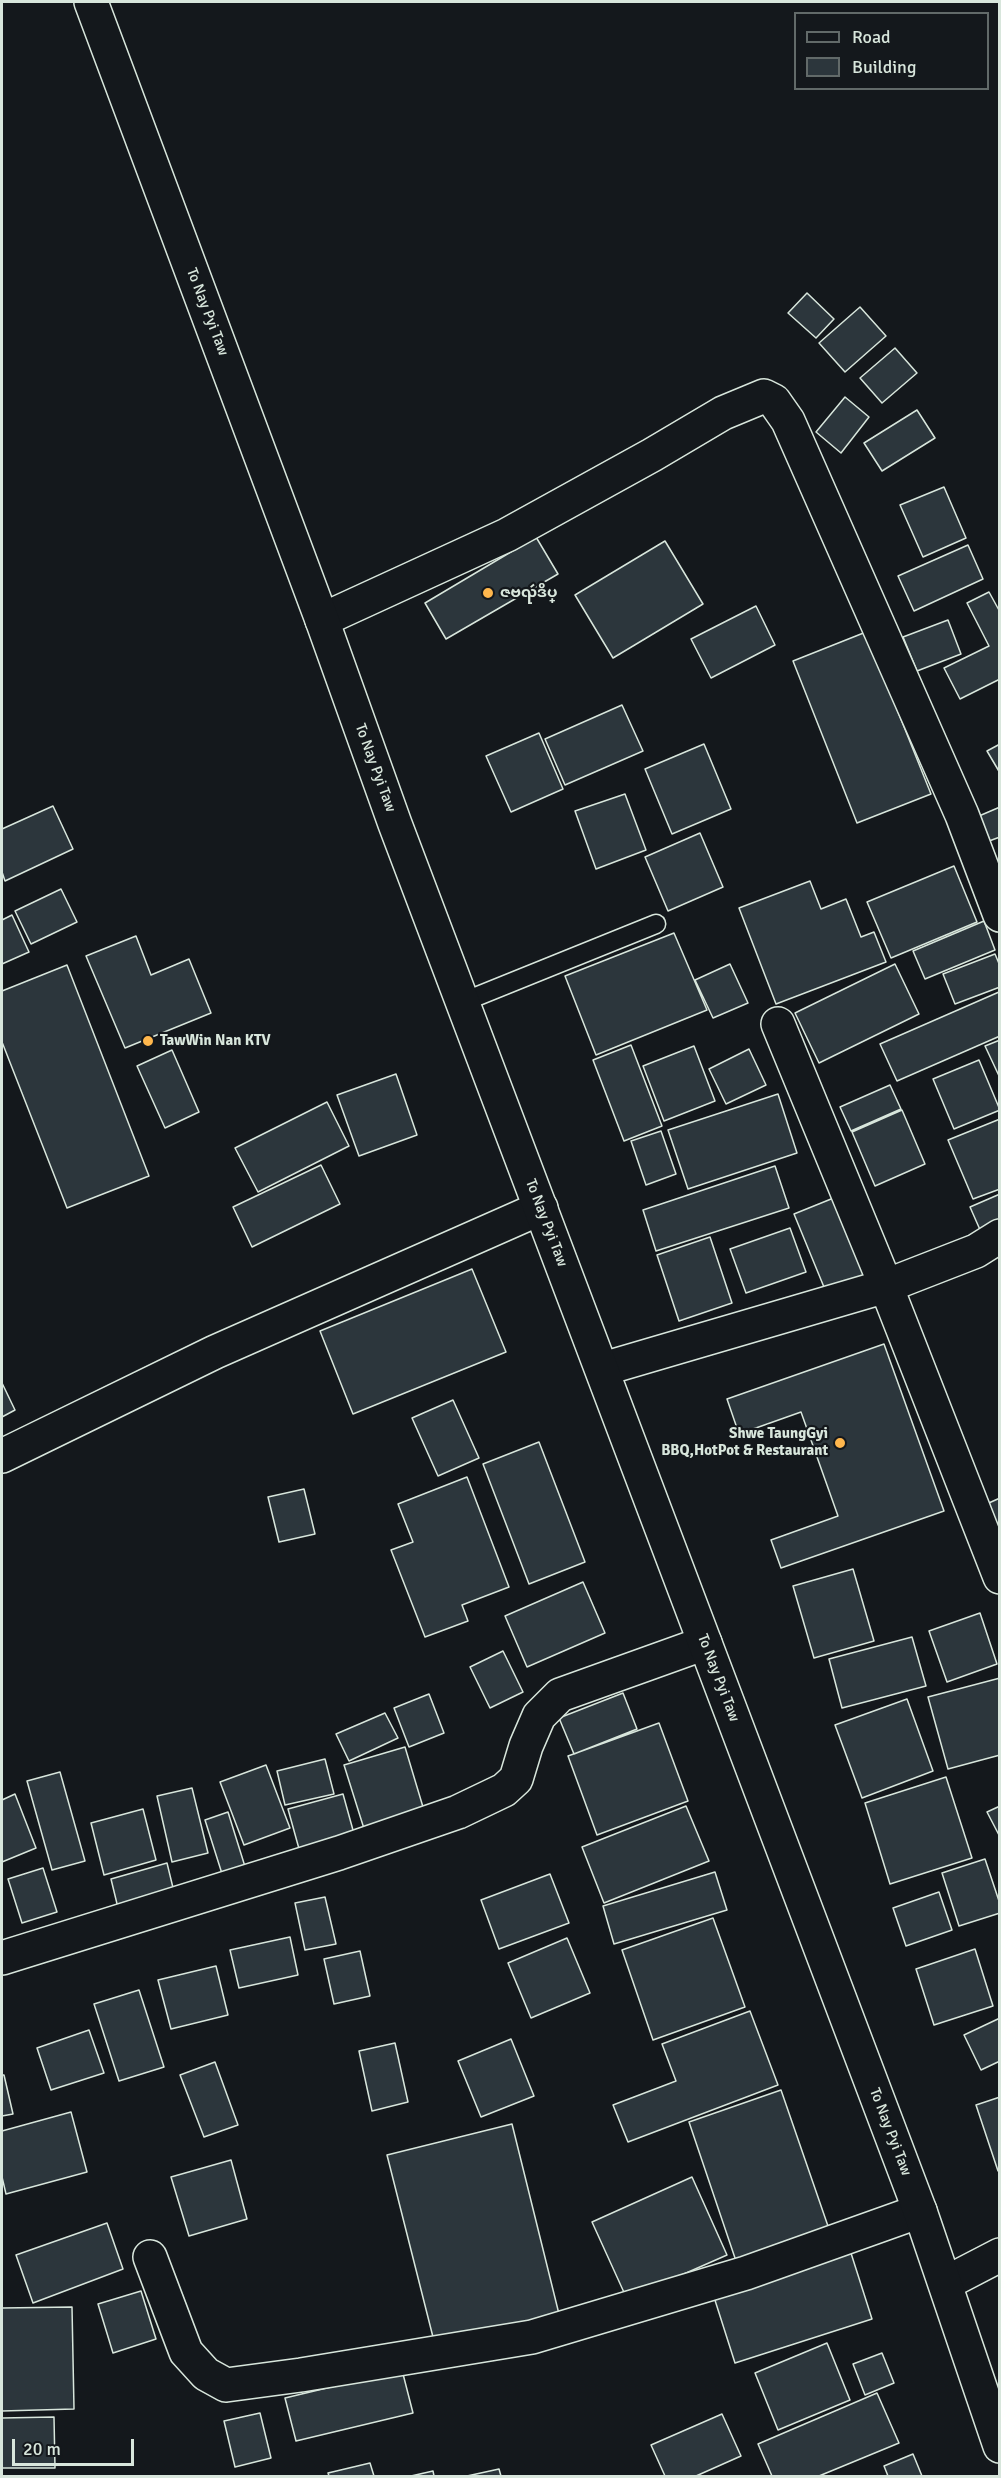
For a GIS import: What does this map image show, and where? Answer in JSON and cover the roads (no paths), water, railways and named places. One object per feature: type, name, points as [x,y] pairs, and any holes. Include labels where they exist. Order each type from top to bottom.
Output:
[{"type":"street","name":"To Nay Pyi Taw","points":[[91,2],[322,620],[395,824],[920,2211],[999,2446]]},
{"type":"street","points":[[322,620],[507,535],[723,413],[764,396],[774,401],[788,422],[962,815],[999,915]]},
{"type":"street","points":[[778,1024],[886,1286],[999,1577]]},
{"type":"street","points":[[2,1456],[214,1352],[540,1208]]},
{"type":"street","points":[[603,1369],[886,1286],[976,1251],[999,1236]]},
{"type":"street","points":[[2,1958],[339,1853],[458,1812],[504,1790],[516,1779],[526,1746],[539,1716],[560,1695],[705,1643]]},
{"type":"street","points":[[150,2257],[186,2352],[206,2374],[226,2385],[532,2337],[746,2273],[920,2211]]},
{"type":"street","points":[[946,2283],[999,2256]]},
{"type":"lane","points":[[463,1002],[656,924]]},
{"type":"place","name":"ဇဗၺဴဒိပ္","points":[[488,593]]},
{"type":"place","name":"TawWin Nan KTV","points":[[148,1041]]},
{"type":"place","name":"Shwe TaungGyi BBQ,HotPot & Restaurant","points":[[840,1443]]}]
